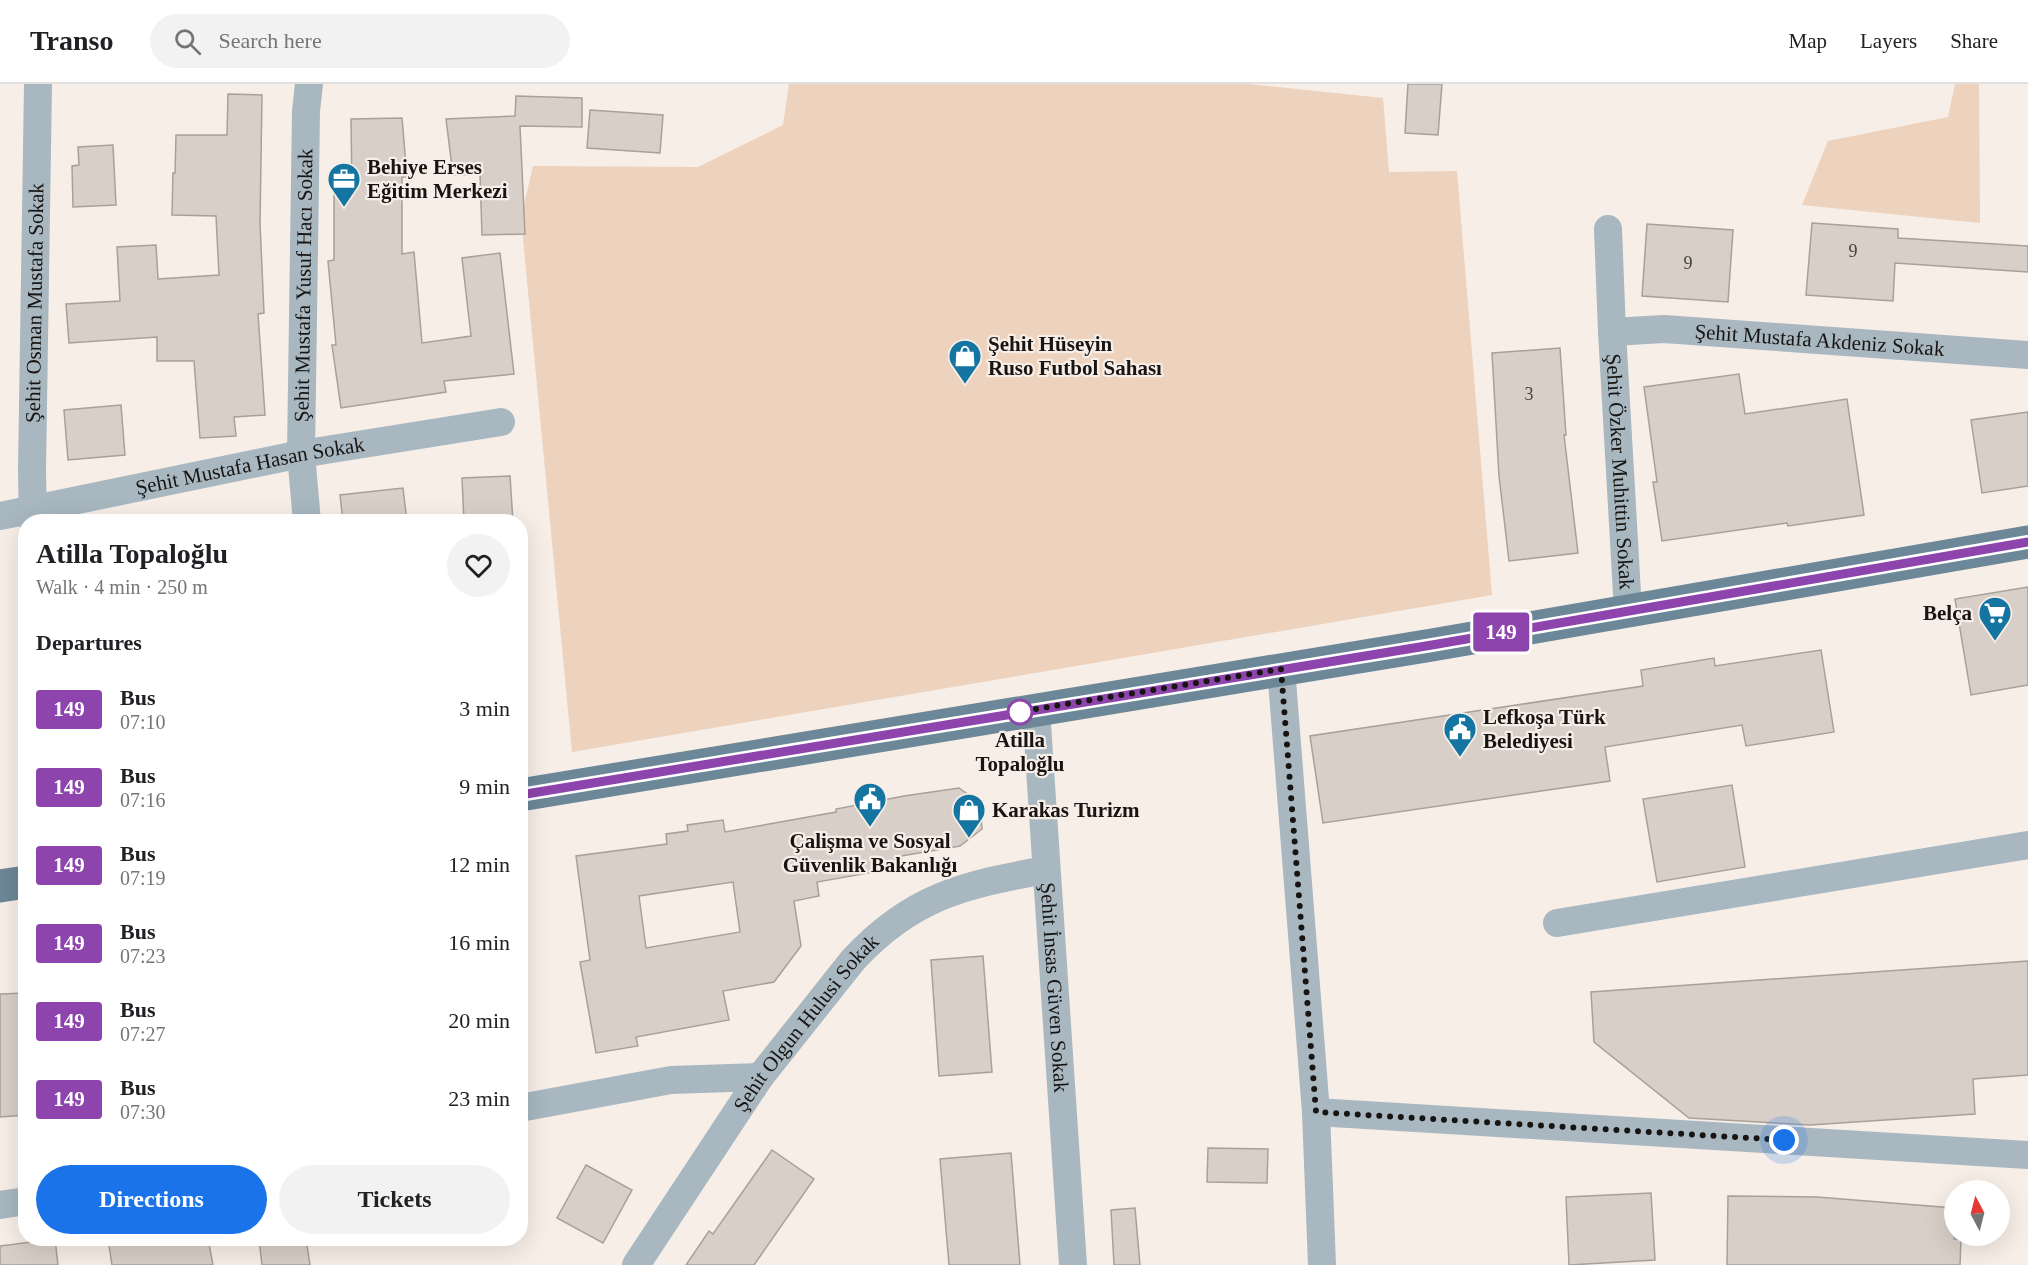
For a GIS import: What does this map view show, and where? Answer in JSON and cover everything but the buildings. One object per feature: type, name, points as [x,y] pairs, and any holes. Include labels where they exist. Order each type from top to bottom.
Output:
[{"type":"main road","points":[[528,794],[1628,611],[2028,542]]},
{"type":"main road","points":[[0,886],[18,883]]},
{"type":"street","name":"Şehit Osman Mustafa Sokak","points":[[33,514],[38,84]]},
{"type":"street","name":"Şehit Mustafa Yusuf Hacı Sokak","points":[[306,514],[302,454],[306,111],[309,84]]},
{"type":"street","name":"Şehit Özker Muhittin Sokak","points":[[1608,229],[1628,611]]},
{"type":"street","name":"Şehit Mustafa Akdeniz Sokak","points":[[1612,332],[1664,329],[2028,355]]},
{"type":"street","name":"Şehit Mustafa Hasan Sokak","points":[[42,514],[302,454],[501,422]]},
{"type":"street","name":"Şehit Mustafa Hasan Sokak","points":[[0,516],[18,516]]},
{"type":"street","points":[[1281,669],[1316,1112],[1322,1265]]},
{"type":"street","name":"Şehit İnsas Güven Sokak","points":[[1036,709],[1073,1265]]},
{"type":"street","points":[[1557,923],[2028,845]]},
{"type":"street","name":"Şehit Olgun Hulusi Sokak","points":[[636,1265],[760,1077],[853,960],[870,942],[914,908],[955,891],[990,880],[1045,870]]},
{"type":"street","points":[[528,1107],[671,1080],[760,1077]]},
{"type":"street","points":[[1316,1112],[2028,1155]]},
{"type":"street","points":[[0,1205],[18,1202]]},
{"type":"shaded area","points":[[789,84],[1247,84],[1383,98],[1389,172],[1457,171],[1492,595],[572,752],[521,218],[533,166],[698,167],[783,125]]},
{"type":"shaded area","points":[[1955,84],[1979,84],[1980,223],[1802,205],[1828,141],[1948,117]]},
{"type":"bus line","name":"149","points":[[528,794],[1432,645],[2028,542]]},
{"type":"place","name":"Behiye Erses Eğitim Merkezi","points":[[344,208]]},
{"type":"place","name":"Şehit Hüseyin Ruso Futbol Sahası","points":[[965,385]]},
{"type":"place","name":"Belça","points":[[1995,642]]},
{"type":"place","name":"Atilla Topaloğlu","points":[[1020,712]]},
{"type":"place","name":"Lefkoşa Türk Belediyesi","points":[[1460,758]]},
{"type":"place","name":"Çalişma ve Sosyal Güvenlik Bakanlığı","points":[[870,828]]},
{"type":"place","name":"Karakas Turizm","points":[[969,839]]},
{"type":"route","points":[[1020,712],[1012,713],[1281,669],[1316,1112],[1784,1140]]}]
